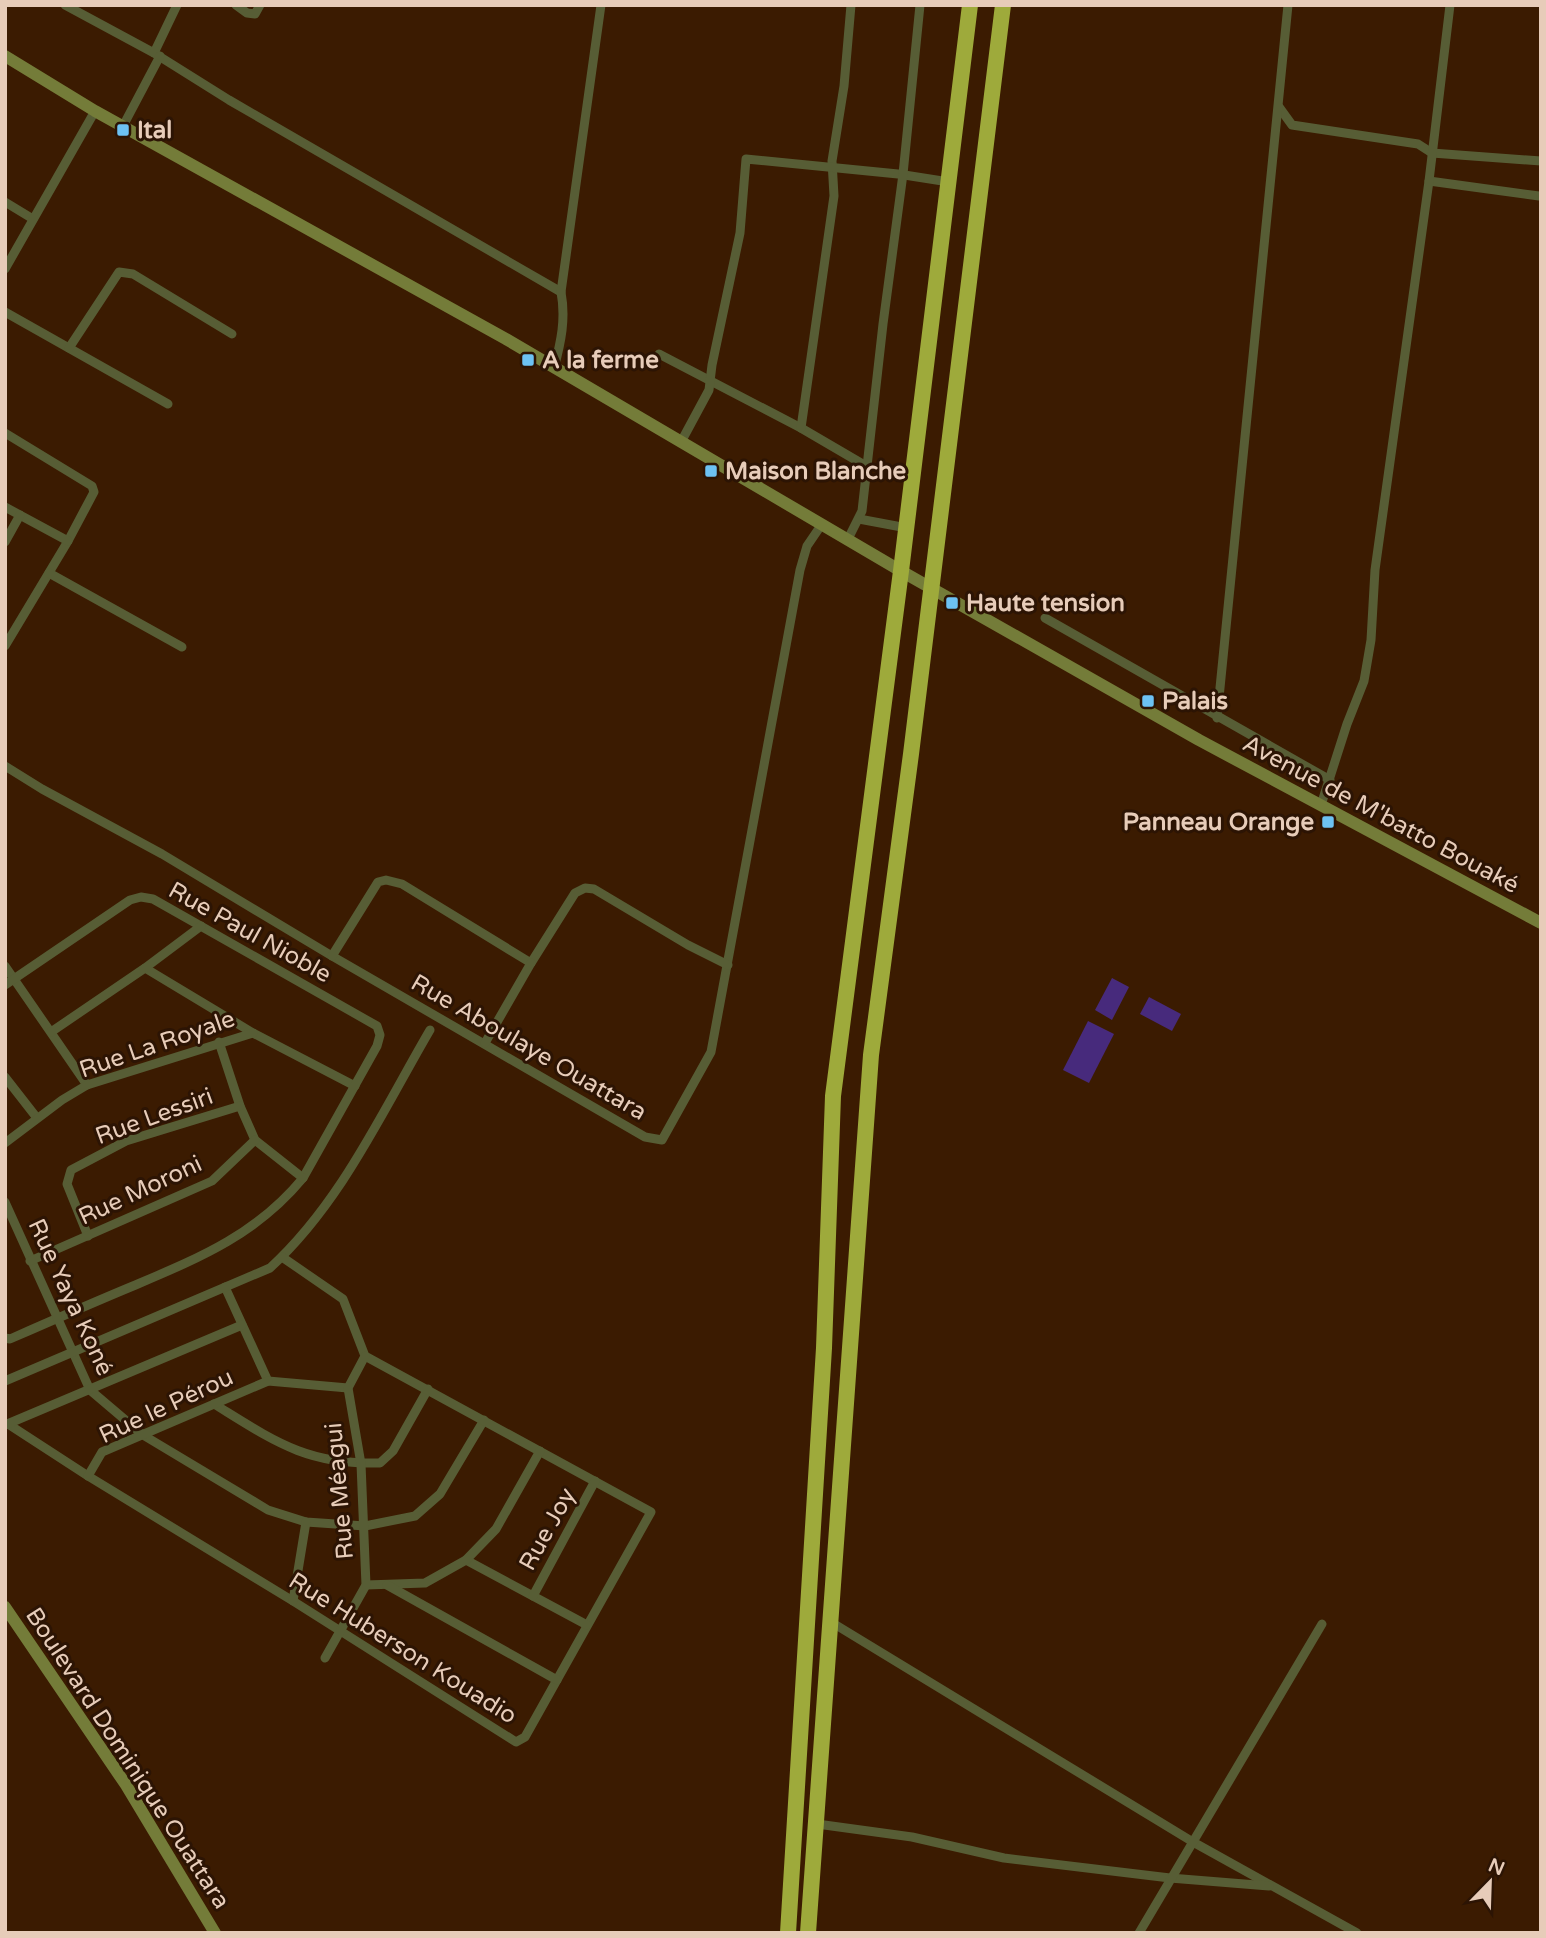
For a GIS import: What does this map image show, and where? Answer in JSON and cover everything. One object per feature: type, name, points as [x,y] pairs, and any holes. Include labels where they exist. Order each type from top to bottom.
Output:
[{"type":"highway","points":[[788,1933],[824,1348],[833,1096],[907,528],[970,5]]},
{"type":"highway","points":[[808,1933],[871,1055],[932,588],[1003,5]]},
{"type":"street","points":[[65,5],[157,54],[229,100],[561,292]]},
{"type":"street","points":[[123,126],[177,5]]},
{"type":"street","points":[[236,5],[247,13],[255,14],[260,5]]},
{"type":"street","points":[[554,368],[562,340],[561,292],[601,5]]},
{"type":"street","points":[[801,428],[834,196],[833,168],[851,5]]},
{"type":"street","points":[[848,540],[859,519],[903,174],[920,5]]},
{"type":"street","points":[[1217,718],[1288,5]]},
{"type":"street","points":[[1321,805],[1364,681],[1371,640],[1375,570],[1429,181],[1450,5]]},
{"type":"street","name":"Avenue de M'batto Bouaké","points":[[5,56],[95,111],[554,368],[901,571],[1199,740],[1541,923]]},
{"type":"street","points":[[1279,107],[1292,125],[1418,144],[1432,153],[1541,161]]},
{"type":"street","points":[[5,269],[95,111]]},
{"type":"street","points":[[681,442],[709,390],[740,233],[746,159],[903,174],[949,182]]},
{"type":"street","points":[[1429,181],[1539,196]]},
{"type":"street","points":[[5,202],[33,219]]},
{"type":"street","points":[[69,348],[119,272],[133,274],[232,334]]},
{"type":"street","points":[[5,312],[168,404]]},
{"type":"street","points":[[659,354],[801,428],[866,466]]},
{"type":"street","points":[[5,433],[92,486],[94,492],[92,500],[5,646]]},
{"type":"street","points":[[5,507],[68,541]]},
{"type":"street","points":[[5,542],[20,515]]},
{"type":"street","points":[[859,519],[907,528]]},
{"type":"street","name":"Rue Aboulaye Ouattara","points":[[5,766],[54,796],[162,854],[645,1137],[662,1139],[711,1052],[800,570],[807,546],[822,524]]},
{"type":"street","points":[[49,573],[182,647]]},
{"type":"street","points":[[1045,618],[1330,780]]},
{"type":"street","points":[[332,956],[378,882],[386,880],[402,884],[531,962]]},
{"type":"street","points":[[485,1044],[531,962],[575,893],[585,888],[594,889],[688,946],[728,965]]},
{"type":"street","name":"Rue Paul Nioble","points":[[5,985],[130,900],[141,897],[153,899],[377,1026],[380,1035],[377,1046],[355,1086]]},
{"type":"street","points":[[51,1032],[201,926]]},
{"type":"street","points":[[5,966],[87,1085]]},
{"type":"street","points":[[5,1338],[10,1339],[210,1253],[252,1227],[303,1178],[355,1086],[253,1032],[145,968]]},
{"type":"street","points":[[5,1381],[270,1268],[293,1247],[335,1195],[430,1030]]},
{"type":"street","name":"Rue La Royale","points":[[5,1143],[87,1085],[253,1032]]},
{"type":"street","points":[[219,1042],[240,1106],[255,1140],[303,1178]]},
{"type":"street","points":[[5,1077],[37,1118]]},
{"type":"street","name":"Rue Lessiri","points":[[88,1236],[67,1184],[71,1170],[126,1141],[240,1106]]},
{"type":"street","name":"Rue Moroni","points":[[30,1261],[212,1181],[255,1140]]},
{"type":"street","name":"Rue Yaya Koné","points":[[5,1202],[90,1390],[143,1435],[268,1510],[306,1522],[365,1526],[415,1516],[440,1494],[484,1420]]},
{"type":"street","points":[[282,1257],[343,1299],[365,1356]]},
{"type":"street","points":[[225,1287],[268,1381],[348,1388]]},
{"type":"street","points":[[7,1425],[242,1325]]},
{"type":"street","name":"Rue Méagui","points":[[325,1658],[366,1585],[361,1464],[348,1388],[365,1356]]},
{"type":"street","name":"Rue Huberson Kouadio","points":[[7,1425],[516,1742],[525,1737],[651,1512],[365,1356]]},
{"type":"street","name":"Rue le Pérou","points":[[88,1476],[102,1452],[268,1381]]},
{"type":"street","points":[[214,1404],[293,1450],[319,1459],[361,1464],[380,1463],[393,1451],[428,1389]]},
{"type":"street","points":[[366,1585],[425,1583],[466,1560],[496,1529],[540,1451]]},
{"type":"street","name":"Rue Joy","points":[[533,1596],[595,1481]]},
{"type":"street","points":[[293,1601],[306,1522]]},
{"type":"street","points":[[466,1560],[587,1625]]},
{"type":"street","points":[[386,1584],[557,1680]]},
{"type":"street","name":"Boulevard Dominique Ouattara","points":[[5,1607],[126,1785],[215,1933]]},
{"type":"street","points":[[831,1622],[1193,1842],[1357,1933]]},
{"type":"street","points":[[1139,1933],[1322,1624]]},
{"type":"street","points":[[817,1824],[912,1837],[1004,1858],[1273,1887]]},
{"type":"shaded area","points":[[1112,978],[1129,987],[1112,1020],[1095,1010]]},
{"type":"shaded area","points":[[1149,997],[1181,1014],[1172,1031],[1140,1014]]},
{"type":"shaded area","points":[[1088,1021],[1114,1034],[1089,1083],[1063,1070]]},
{"type":"place","name":"Ital","points":[[123,130]]},
{"type":"place","name":"A la ferme","points":[[528,360]]},
{"type":"place","name":"Maison Blanche","points":[[711,471]]},
{"type":"place","name":"Haute tension","points":[[952,603]]},
{"type":"place","name":"Palais","points":[[1148,701]]},
{"type":"place","name":"Panneau Orange","points":[[1328,822]]}]
